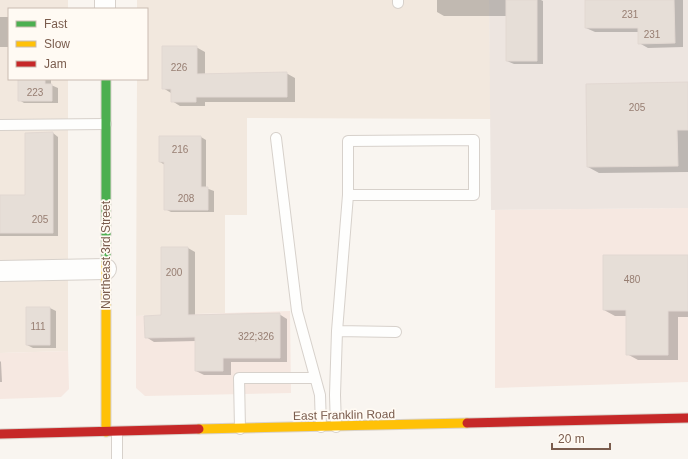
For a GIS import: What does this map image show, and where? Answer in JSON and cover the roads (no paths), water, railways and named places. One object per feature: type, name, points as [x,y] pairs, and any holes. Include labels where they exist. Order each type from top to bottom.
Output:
[{"type":"main road","name":"Northeast 3rd Street","points":[[106,80],[106,432]]},
{"type":"main road","name":"East Franklin Road","points":[[0,434],[688,418]]},
{"type":"street","points":[[0,270],[106,269]]},
{"type":"lane","points":[[0,125],[106,124]]},
{"type":"lane","points":[[276,138],[297,311],[320,395],[321,427]]},
{"type":"lane","points":[[336,427],[335,395],[337,331],[348,196],[348,141],[474,140],[474,195],[348,196]]},
{"type":"lane","points":[[337,331],[396,332]]},
{"type":"lane","points":[[240,429],[239,378],[315,378]]},
{"type":"lane","points":[[117,432],[117,459]]}]
